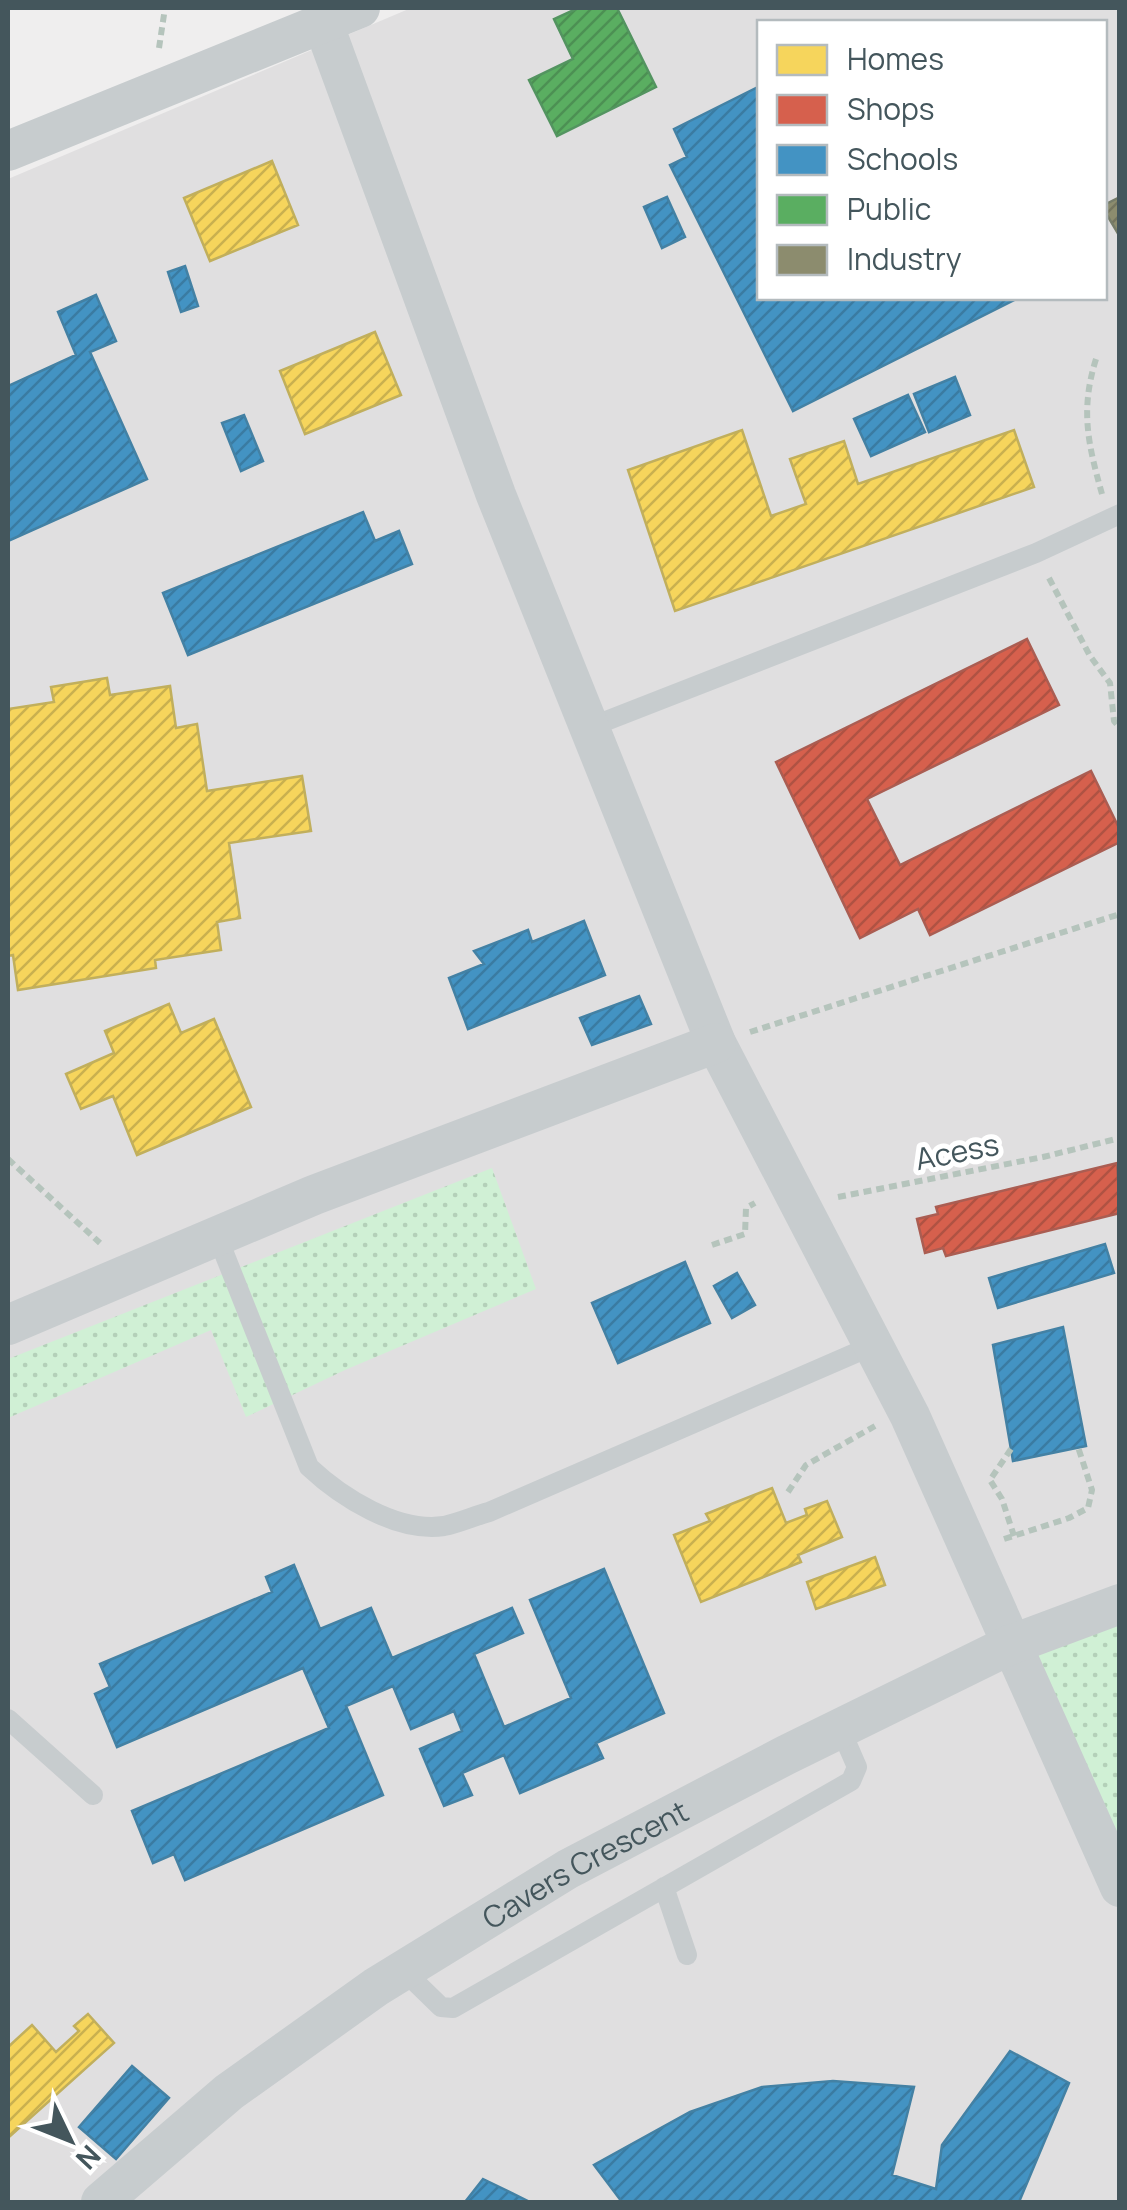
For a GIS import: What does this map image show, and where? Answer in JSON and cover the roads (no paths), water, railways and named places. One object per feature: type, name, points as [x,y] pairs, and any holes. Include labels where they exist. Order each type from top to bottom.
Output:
[{"type":"street","points":[[8,151],[360,8]]},
{"type":"street","points":[[323,23],[496,495],[716,1043],[910,1416],[1120,1887]]},
{"type":"street","points":[[8,1325],[314,1195],[716,1043]]},
{"type":"street","name":"Cavers Crescent","points":[[101,2202],[229,2092],[403,1970],[568,1869],[1010,1645],[1120,1604]]},
{"type":"lane","points":[[588,728],[1036,553],[1115,516]]},
{"type":"lane","points":[[218,1238],[309,1467],[333,1490],[372,1512],[409,1522],[441,1526],[489,1512],[874,1345]]},
{"type":"lane","points":[[8,1719],[93,1794]]},
{"type":"lane","points":[[403,1970],[441,2006],[453,2008],[851,1781],[856,1767],[840,1728]]},
{"type":"lane","points":[[664,1888],[686,1955]]}]
